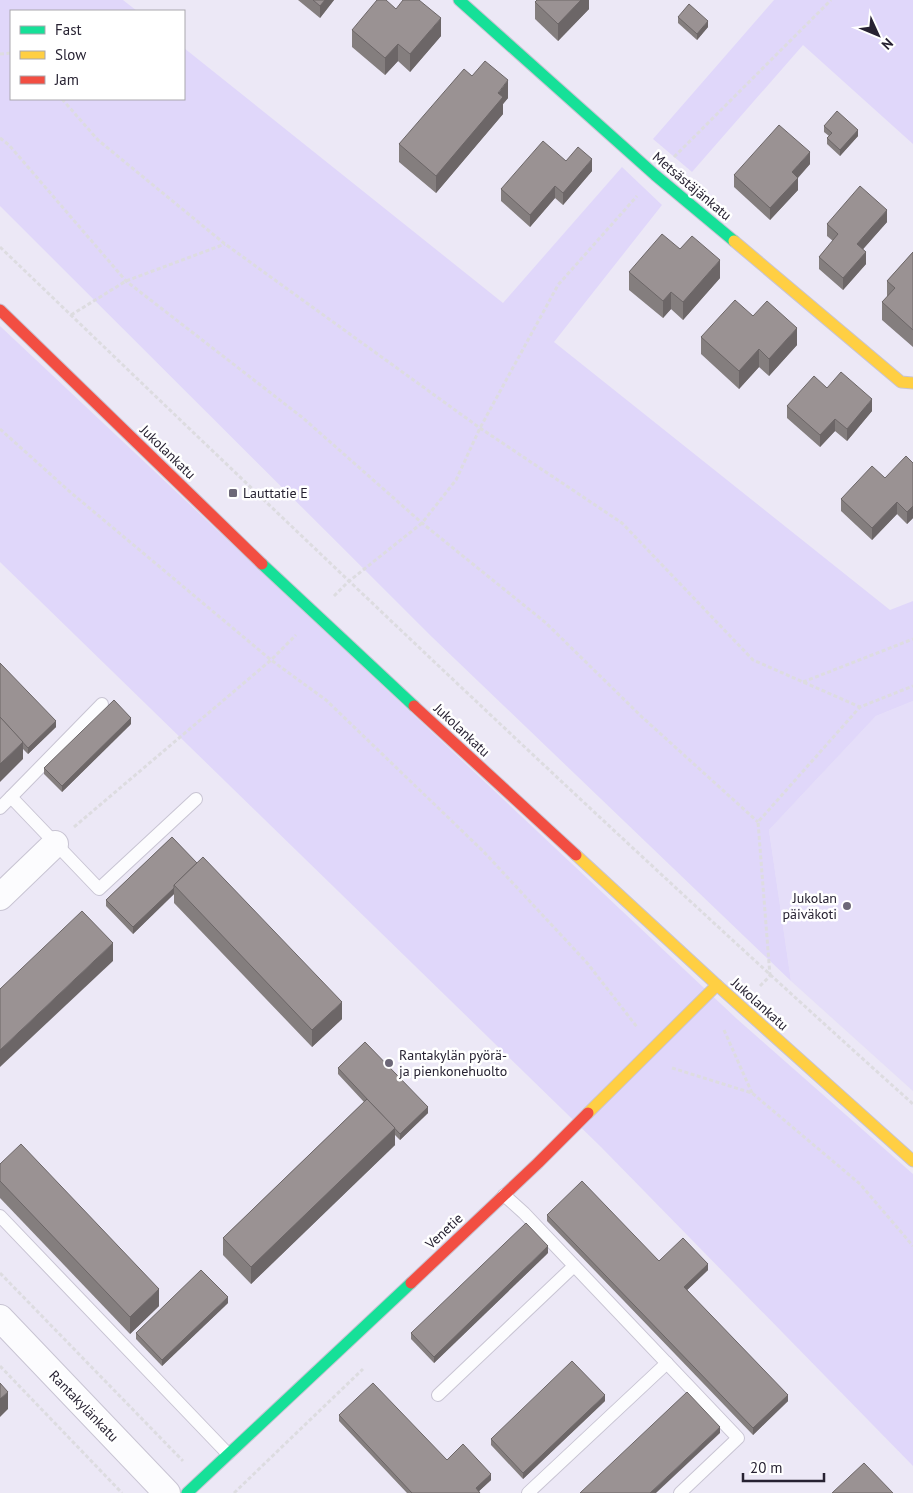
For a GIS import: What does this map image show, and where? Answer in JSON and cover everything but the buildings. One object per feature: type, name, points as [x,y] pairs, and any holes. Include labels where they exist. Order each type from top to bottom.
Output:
[{"type":"street","name":"Metsästäjänkatu","points":[[472,4],[655,175],[901,382],[913,383]]},
{"type":"street","name":"Jukolankatu","points":[[0,310],[315,615],[717,985],[913,1161]]},
{"type":"street","points":[[0,897],[55,844]]},
{"type":"street","name":"Venetie","points":[[187,1493],[504,1196],[717,985]]},
{"type":"street","name":"Rantakylänkatu","points":[[0,1318],[167,1493]]},
{"type":"lane","points":[[0,808],[102,704]]},
{"type":"lane","points":[[11,797],[99,888],[196,799]]},
{"type":"lane","points":[[504,1196],[524,1213],[738,1438],[680,1493]]},
{"type":"lane","points":[[0,1216],[228,1454]]},
{"type":"lane","points":[[438,1395],[574,1266]]},
{"type":"lane","points":[[528,1493],[666,1363]]},
{"type":"path","points":[[55,844],[271,660],[348,582],[422,523],[456,480],[480,428],[558,285],[655,175],[831,0]]},
{"type":"path","points":[[63,100],[98,140],[225,244],[480,428],[622,523],[753,660],[860,707]]},
{"type":"path","points":[[0,138],[9,145],[126,281],[304,418],[422,523],[546,623],[642,717],[758,822],[770,976]]},
{"type":"path","points":[[72,315],[126,281],[225,244]]},
{"type":"path","points":[[0,246],[348,582],[770,976],[913,1104]]},
{"type":"path","points":[[0,429],[69,491],[271,660],[326,700],[484,851],[588,964],[654,1048],[673,1069],[752,1093],[860,1184],[913,1246]]},
{"type":"path","points":[[803,682],[913,639]]},
{"type":"path","points":[[758,822],[860,707],[913,686]]},
{"type":"path","points":[[721,1023],[752,1093]]},
{"type":"path","points":[[0,1273],[200,1480]]},
{"type":"path","points":[[0,1366],[122,1493]]},
{"type":"shaded area","points":[[0,0],[123,0],[136,10],[10,10],[10,100],[185,100],[185,49],[503,303],[622,167],[662,205],[554,342],[890,610],[913,601],[913,701],[876,716],[769,830],[791,981],[432,637],[0,206]]},
{"type":"shaded area","points":[[774,0],[913,0],[913,144],[803,45],[692,172],[653,139]]},
{"type":"shaded area","points":[[0,326],[737,1019],[913,1174],[913,1466],[601,1147],[0,562]]},
{"type":"shaded area","name":"Jukolan päiväkoti","points":[[913,701],[913,1091],[791,981],[769,830],[876,716]]},
{"type":"traffic: fast","points":[[459,0],[655,175],[734,241]]},
{"type":"traffic: fast","points":[[262,564],[414,706]]},
{"type":"traffic: fast","points":[[187,1493],[411,1283]]},
{"type":"traffic: slow","points":[[734,241],[901,382],[913,383]]},
{"type":"traffic: slow","points":[[576,855],[913,1161]]},
{"type":"traffic: slow","points":[[588,1113],[717,985]]},
{"type":"traffic: jam","points":[[0,310],[262,564]]},
{"type":"traffic: jam","points":[[414,706],[576,855]]},
{"type":"traffic: jam","points":[[411,1283],[588,1113]]},
{"type":"place","name":"Lauttatie E","points":[[233,493]]},
{"type":"place","name":"Jukolan päiväkoti","points":[[847,906]]},
{"type":"place","name":"Rantakylän pyörä- ja pienkonehuolto","points":[[389,1063]]}]
